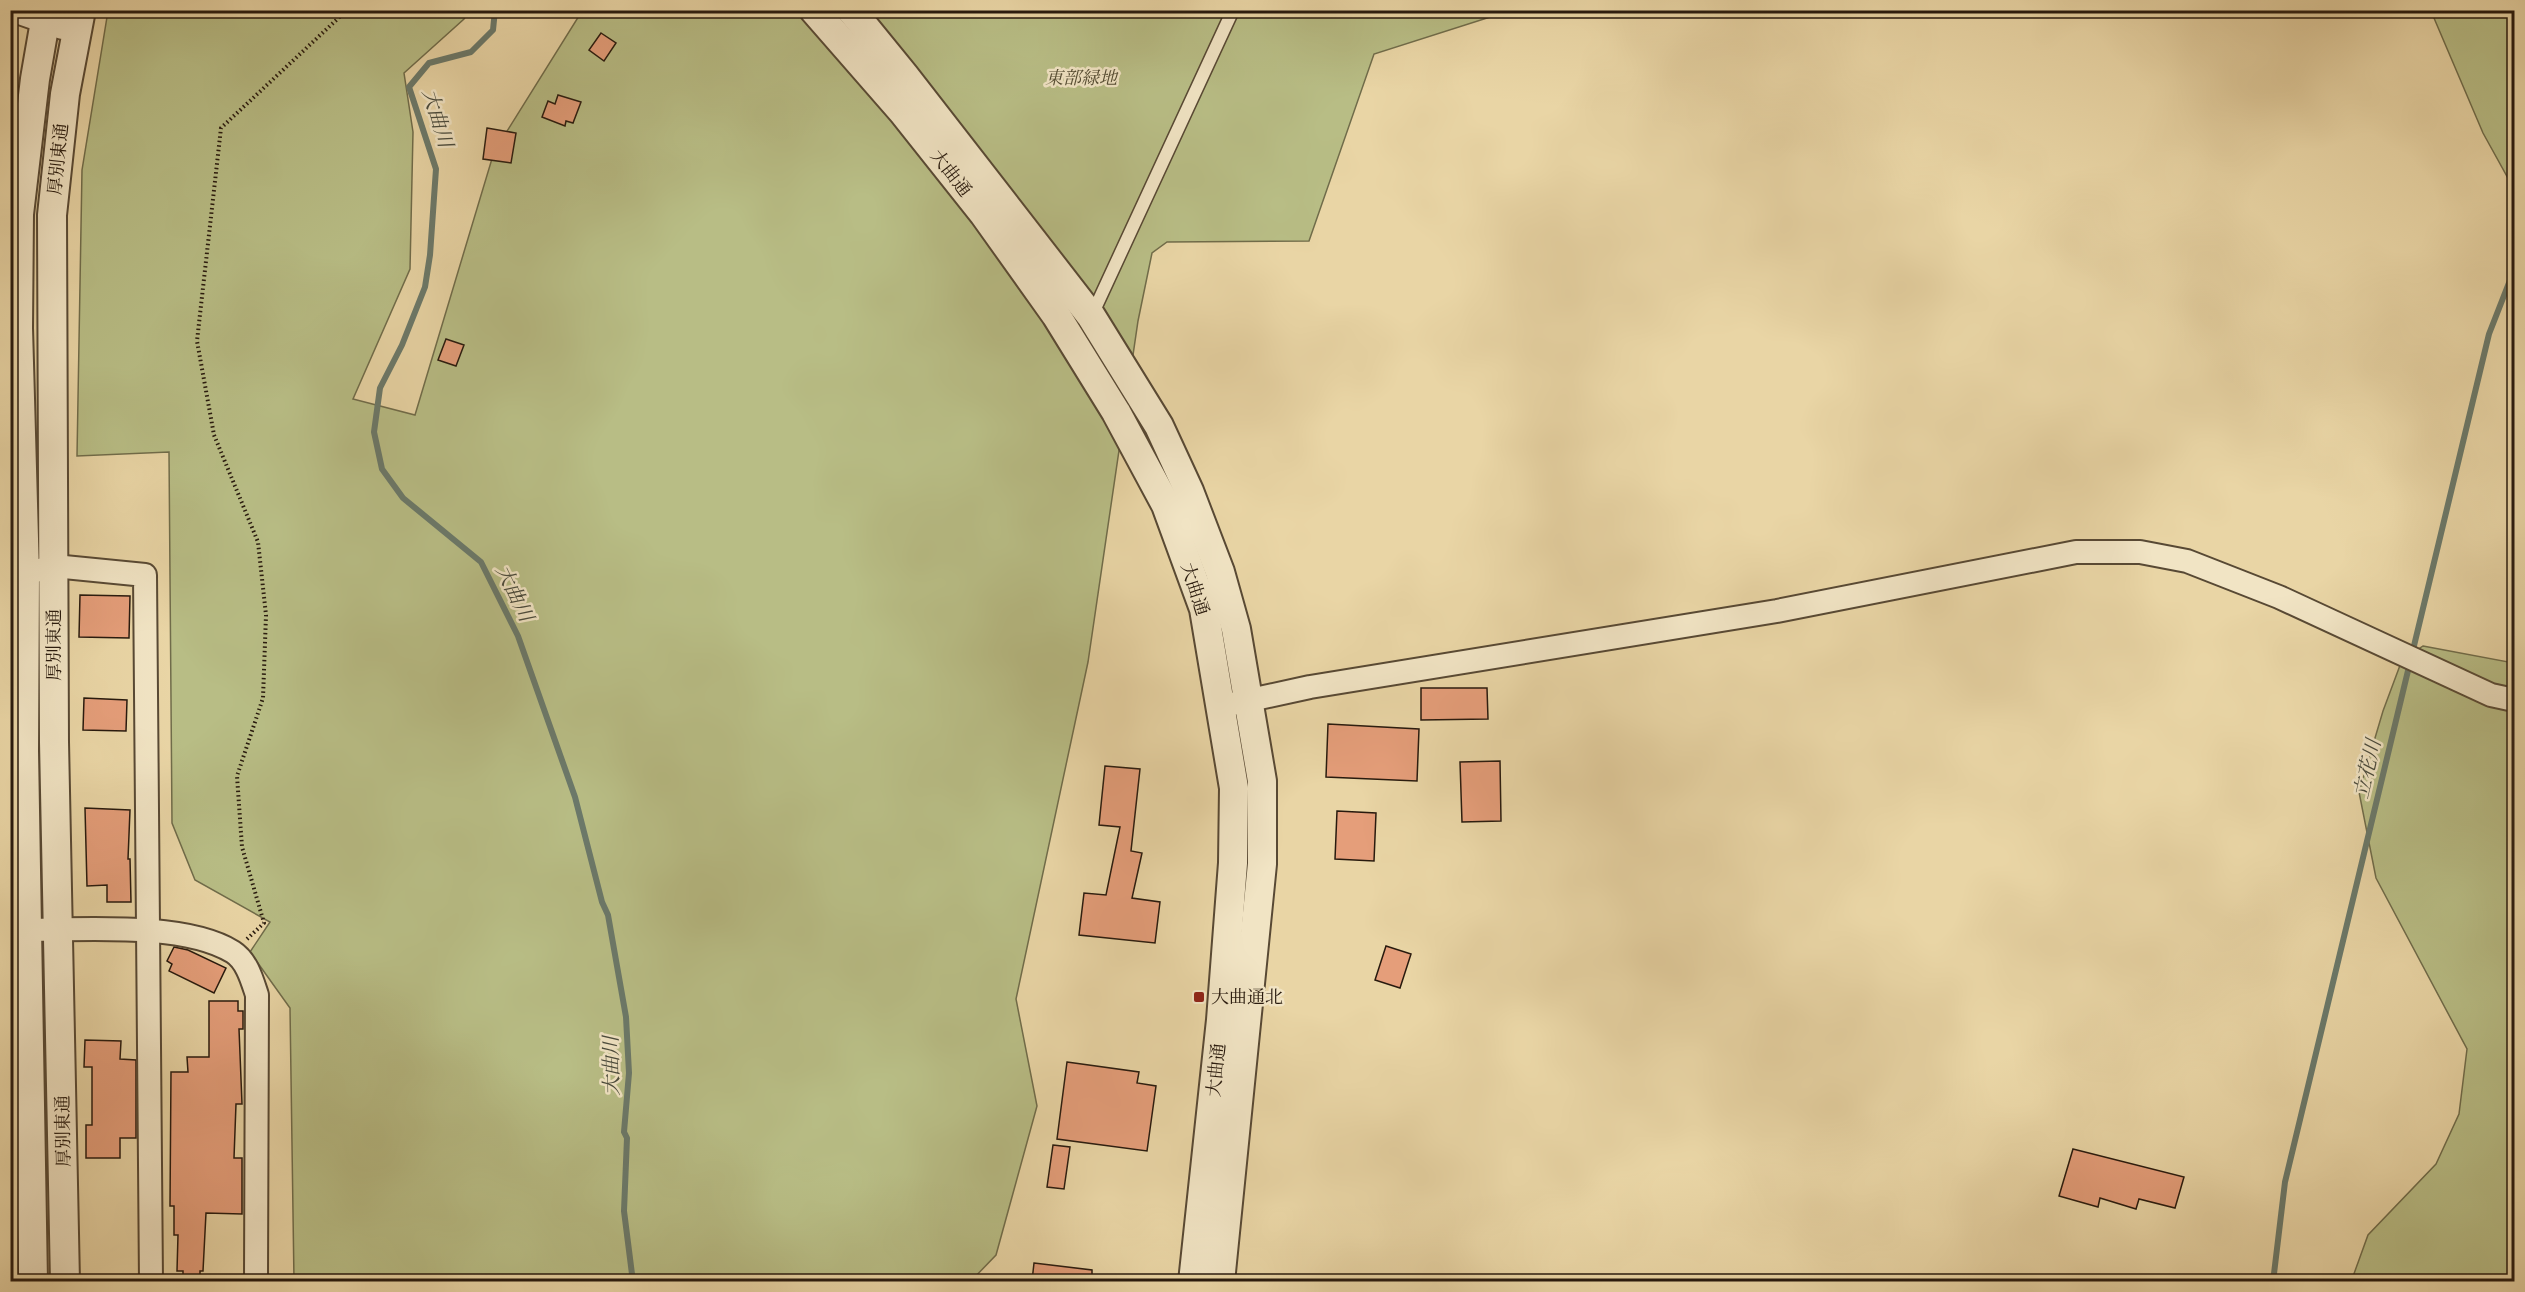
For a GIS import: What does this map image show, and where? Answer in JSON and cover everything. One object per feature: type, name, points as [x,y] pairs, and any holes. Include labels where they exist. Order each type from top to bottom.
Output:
[{"type":"street","name":"大曲通","points":[[813,10],[903,112],[984,214],[1056,315],[1116,412],[1166,504],[1262,781],[1262,864],[1220,1281]]},
{"type":"street","name":"大曲通","points":[[851,10],[912,84],[1091,316],[1159,426],[1189,491],[1220,572],[1236,629],[1233,863],[1221,1020],[1194,1281]]},
{"type":"street","points":[[37,14],[79,20]]},
{"type":"street","name":"厚別東通","points":[[33,1281],[19,930],[24,751],[18,576],[18,328],[19,214],[37,14]]},
{"type":"street","name":"厚別東通","points":[[65,1281],[54,742],[52,215],[65,94],[79,20]]},
{"type":"street","points":[[1235,703],[1310,687],[1777,611],[2076,552],[2140,552],[2187,561],[2278,597],[2491,696],[2514,700]]},
{"type":"street","points":[[18,576],[54,566],[145,575],[152,1281]]},
{"type":"street","points":[[19,930],[148,930],[198,938],[234,952],[247,968],[257,995],[256,1281]]},
{"type":"lane","points":[[1091,316],[1233,10]]},
{"type":"path","points":[[234,952],[264,923],[242,847],[237,776],[263,698],[266,615],[258,542],[214,435],[197,341],[221,128],[347,10]]},
{"type":"green space","name":"東部緑地","points":[[108,11],[469,11],[464,19],[404,73],[413,132],[410,269],[353,399],[415,415],[494,152],[582,11],[1509,11],[1374,54],[1309,241],[1167,242],[1152,253],[1138,321],[1088,662],[1016,999],[1037,1106],[996,1255],[971,1281],[294,1281],[290,1008],[250,952],[270,922],[195,880],[172,823],[169,452],[77,456],[82,170]]},
{"type":"green space","points":[[2431,11],[2514,11],[2514,189],[2483,133]]},
{"type":"green space","points":[[2423,646],[2514,663],[2514,1281],[2351,1282],[2368,1235],[2436,1164],[2459,1114],[2467,1049],[2376,878],[2359,792],[2383,711],[2402,660]]},
{"type":"building","points":[[601,33],[616,43],[604,61],[589,50]]},
{"type":"building","points":[[558,95],[581,102],[573,123],[566,121],[565,126],[542,117],[548,101],[555,104]]},
{"type":"building","points":[[487,128],[516,133],[511,163],[483,159]]},
{"type":"building","points":[[446,339],[464,345],[456,366],[438,360]]},
{"type":"building","points":[[80,595],[130,596],[129,638],[79,637]]},
{"type":"building","points":[[1421,688],[1487,688],[1488,719],[1421,720]]},
{"type":"building","points":[[84,698],[127,700],[126,731],[83,730]]},
{"type":"building","points":[[1328,724],[1419,729],[1417,781],[1326,777]]},
{"type":"building","points":[[1500,761],[1501,821],[1462,822],[1460,762]]},
{"type":"building","points":[[1105,766],[1140,769],[1131,851],[1142,853],[1132,898],[1160,902],[1155,943],[1079,935],[1084,893],[1106,895],[1120,827],[1099,825]]},
{"type":"building","points":[[85,808],[130,810],[128,859],[130,859],[131,902],[107,902],[107,885],[87,886]]},
{"type":"building","points":[[1337,811],[1376,813],[1374,861],[1335,859]]},
{"type":"building","points":[[1386,946],[1411,954],[1400,988],[1375,980]]},
{"type":"building","points":[[174,947],[188,950],[226,968],[214,993],[169,971],[172,964],[167,961]]},
{"type":"building","points":[[209,1001],[238,1001],[238,1011],[243,1011],[243,1029],[239,1029],[242,1104],[236,1104],[234,1158],[242,1158],[242,1214],[206,1213],[203,1271],[200,1271],[200,1279],[183,1279],[183,1271],[177,1271],[178,1235],[174,1235],[174,1206],[170,1206],[171,1072],[188,1072],[187,1057],[209,1057]]},
{"type":"building","points":[[85,1040],[121,1041],[120,1059],[136,1060],[136,1138],[120,1138],[120,1158],[86,1158],[86,1125],[92,1125],[92,1067],[84,1067]]},
{"type":"building","points":[[1067,1062],[1139,1072],[1137,1083],[1156,1086],[1147,1151],[1057,1139]]},
{"type":"building","points":[[1053,1145],[1070,1147],[1064,1189],[1047,1187]]},
{"type":"building","points":[[2073,1149],[2184,1177],[2175,1208],[2139,1199],[2136,1209],[2100,1198],[2098,1207],[2059,1196]]},
{"type":"building","points":[[1034,1263],[1092,1270],[1092,1281],[1032,1281]]},
{"type":"waterway","name":"大曲川","points":[[495,10],[493,30],[471,52],[429,63],[409,87],[436,169],[430,255],[425,287],[402,345],[380,388],[374,432],[382,469],[403,498],[481,562],[518,636],[575,797],[602,902],[608,915],[626,1017],[629,1073],[624,1132],[627,1138],[624,1211],[633,1282]]},
{"type":"waterway","name":"立花川","points":[[2273,1282],[2285,1182],[2489,334],[2514,270]]},
{"type":"place","name":"大曲通北","points":[[1199,997]]}]
